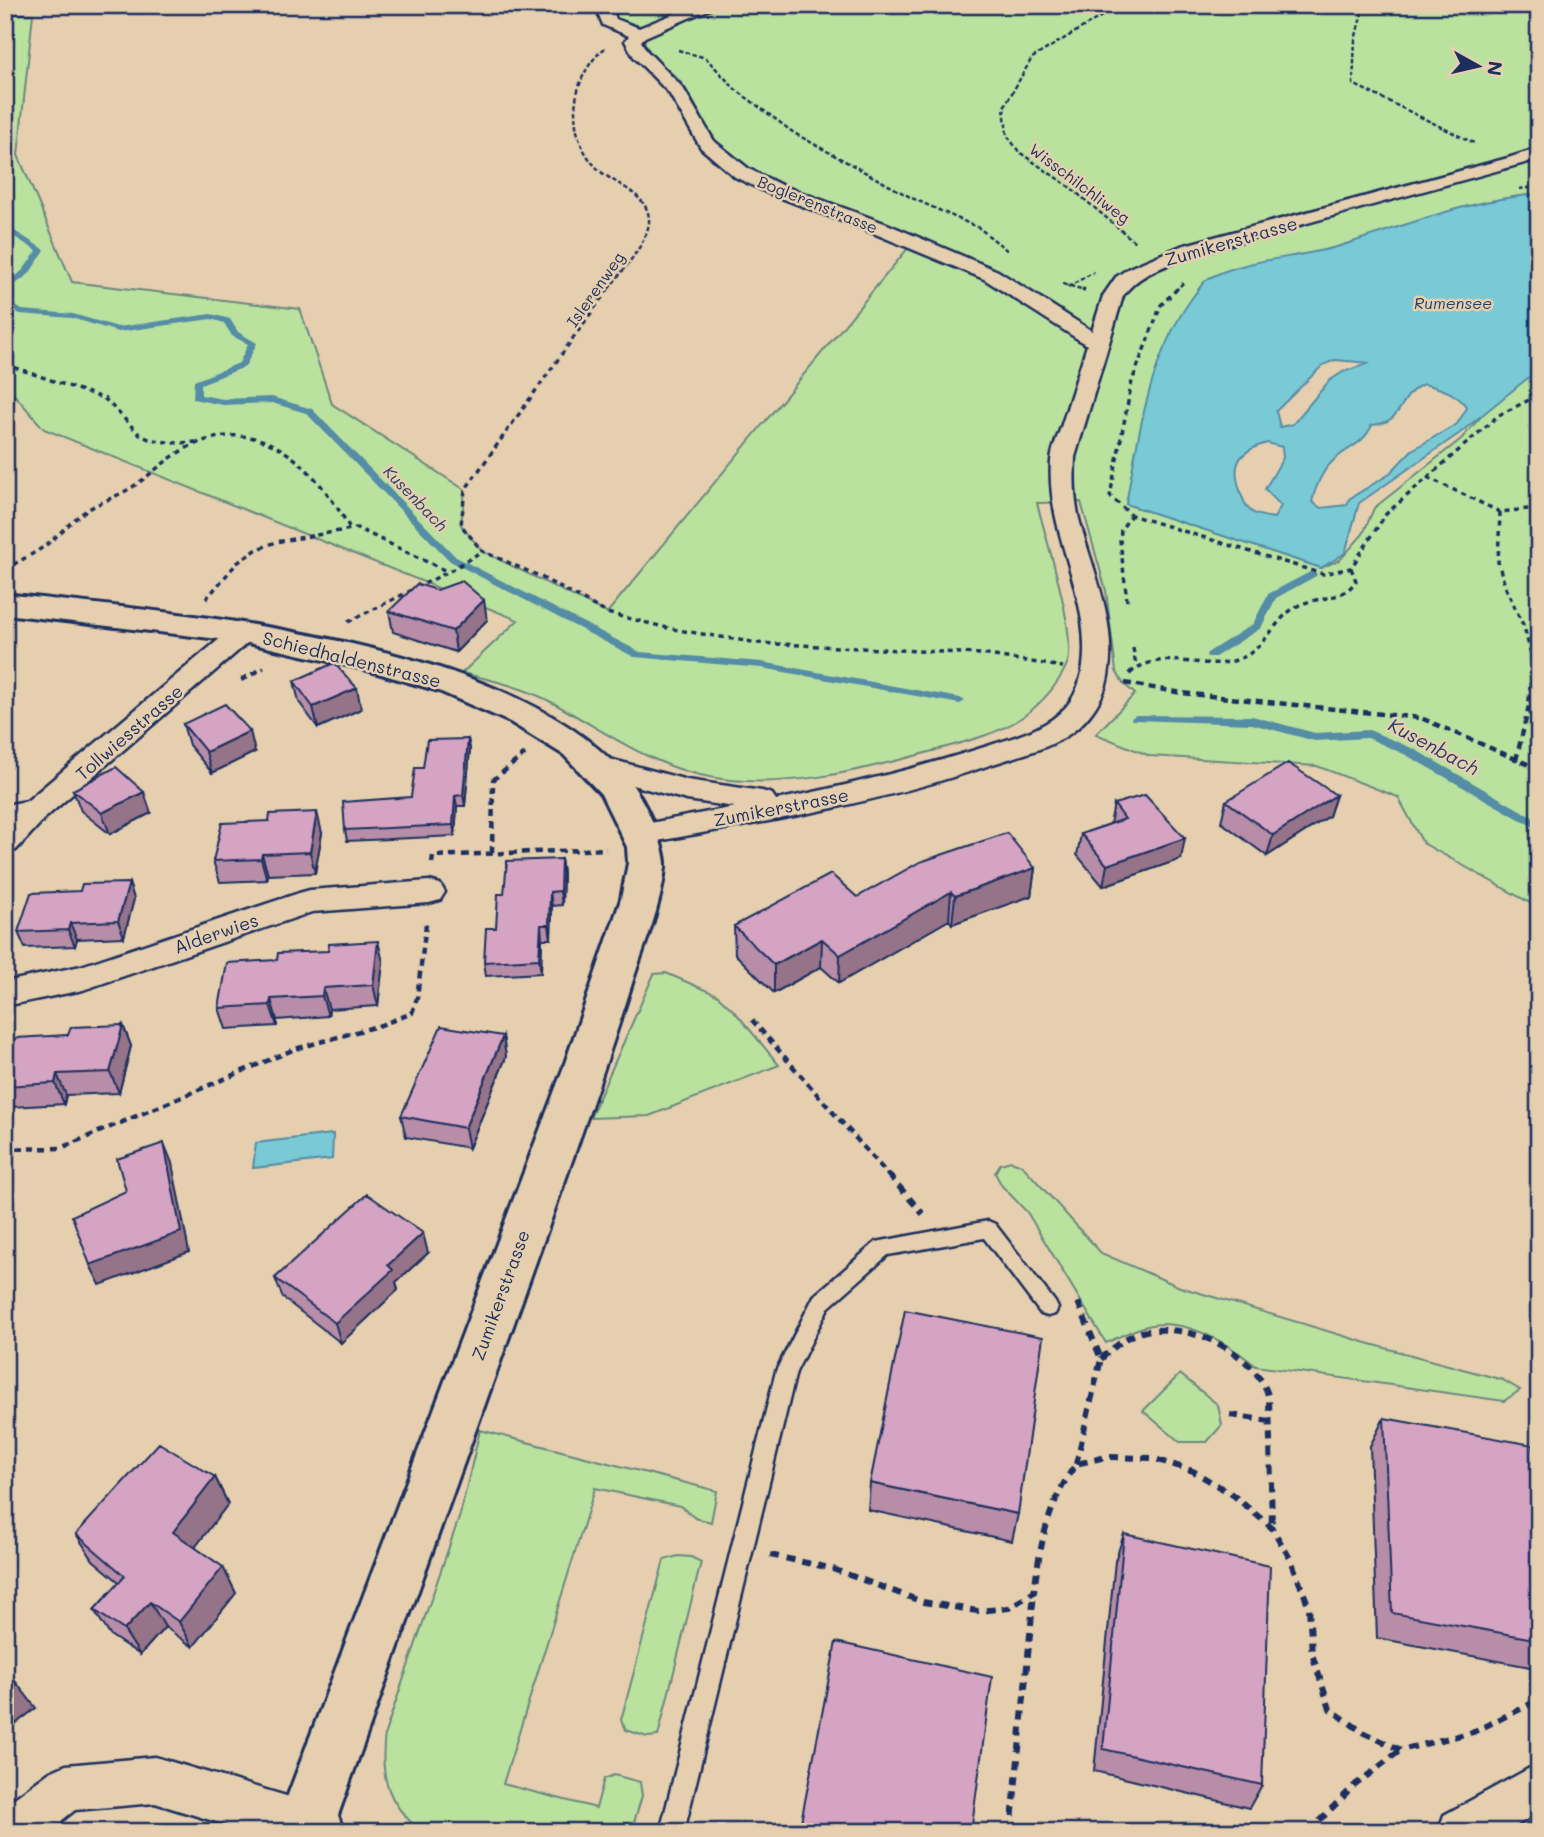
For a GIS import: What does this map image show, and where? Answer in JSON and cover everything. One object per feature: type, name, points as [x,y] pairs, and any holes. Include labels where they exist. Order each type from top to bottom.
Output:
[{"type":"main road","name":"Schiedhaldenstrasse","points":[[5,604],[244,632],[371,660],[450,684],[522,714],[576,747],[616,788],[642,841]]},
{"type":"main road","name":"Zumikerstrasse","points":[[311,1829],[584,1069],[640,899],[647,863],[642,841]]},
{"type":"street","name":"Boglerenstrasse","points":[[603,5],[609,22],[637,41],[684,101],[703,139],[715,153],[739,170],[774,189],[913,241],[994,276],[1034,300],[1064,324],[1099,343]]},
{"type":"street","points":[[637,41],[711,5]]},
{"type":"street","name":"Zumikerstrasse","points":[[642,841],[896,784],[974,761],[1056,730],[1078,712],[1095,676],[1096,632],[1062,503],[1060,480],[1063,457],[1113,296],[1123,281],[1156,262],[1188,250],[1539,153]]},
{"type":"street","name":"Tollwiesstrasse","points":[[5,816],[36,810],[244,632]]},
{"type":"street","points":[[594,765],[715,795],[798,805]]},
{"type":"street","points":[[5,843],[36,810]]},
{"type":"street","name":"Alderwies","points":[[5,994],[83,978],[310,901],[429,892]]},
{"type":"street","points":[[8,1832],[66,1787],[155,1780],[311,1829]]},
{"type":"street","points":[[1461,1832],[1539,1786]]},
{"type":"lane","points":[[672,1832],[786,1371],[821,1302],[883,1248],[988,1229],[1048,1308]]},
{"type":"path","name":"Wisschilchliweg","points":[[1120,5],[1032,58],[1004,107],[1007,135],[1019,152],[1071,188],[1125,231],[1156,262]]},
{"type":"path","points":[[1364,5],[1355,40],[1353,84],[1514,162]]},
{"type":"path","points":[[637,41],[706,58],[735,89],[794,133],[912,198],[979,228],[1016,256]]},
{"type":"path","name":"Islerenweg","points":[[482,551],[461,524],[466,490],[594,313],[645,238],[650,220],[645,205],[594,167],[586,155],[578,128],[576,94],[580,76],[587,64],[610,46]]},
{"type":"path","points":[[1059,282],[1068,287]]},
{"type":"path","points":[[1161,304],[1132,381],[1110,496],[1131,514],[1323,574],[1351,568],[1387,514],[1427,477],[1499,415],[1539,395]]},
{"type":"path","points":[[5,364],[105,400],[140,435],[149,439],[172,443],[250,438],[280,446],[316,477],[333,497],[351,530]]},
{"type":"path","points":[[5,569],[44,547],[86,511],[138,483],[152,468],[200,442]]},
{"type":"path","points":[[1427,477],[1500,512],[1539,508]]},
{"type":"path","points":[[1500,512],[1498,562],[1505,586],[1524,627],[1533,662],[1529,706],[1516,760]]},
{"type":"path","points":[[1128,610],[1119,540],[1121,530],[1131,514]]},
{"type":"path","points":[[206,599],[237,563],[256,550],[311,534],[357,528],[448,572]]},
{"type":"path","points":[[340,627],[380,601],[448,572],[482,551],[539,576],[607,613],[672,629],[758,643],[981,654],[1054,664],[1095,676]]},
{"type":"path","points":[[1351,568],[1356,581],[1352,589],[1343,594],[1302,602],[1285,614],[1262,644],[1245,656],[1230,662],[1175,660],[1136,666],[1123,682],[1182,694],[1421,718],[1539,769]]},
{"type":"path","points":[[1133,643],[1136,666]]},
{"type":"path","points":[[1533,662],[1539,665]]},
{"type":"path","points":[[492,853],[494,780],[553,731]]},
{"type":"path","points":[[433,856],[642,841]]},
{"type":"path","points":[[5,1149],[61,1148],[295,1049],[381,1025],[412,1013],[417,998],[426,928]]},
{"type":"path","points":[[752,1020],[944,1237]]},
{"type":"path","points":[[1012,1832],[1034,1592],[1043,1525],[1062,1482],[1076,1464],[1101,1359],[1086,1317],[1074,1296]]},
{"type":"path","points":[[1101,1359],[1121,1341],[1144,1331],[1170,1329],[1194,1335],[1224,1348],[1250,1367],[1267,1390],[1272,1528]]},
{"type":"path","points":[[1230,1415],[1270,1421]]},
{"type":"path","points":[[1076,1464],[1105,1457],[1152,1458],[1183,1468],[1233,1494],[1272,1528],[1291,1560],[1309,1607],[1312,1654],[1330,1709],[1364,1733],[1401,1750]]},
{"type":"path","points":[[742,1548],[830,1568],[923,1602],[978,1611],[1009,1608],[1034,1592]]},
{"type":"path","points":[[1308,1832],[1355,1785],[1401,1750],[1473,1732],[1539,1700]]},
{"type":"green space","points":[[609,5],[1539,5],[1539,194],[1485,202],[1316,253],[1242,266],[1126,504],[1321,568],[1340,560],[1363,534],[1374,508],[1461,439],[1494,402],[1539,369],[1539,617],[1534,625],[1539,637],[1539,908],[1423,843],[1398,797],[1317,766],[1150,756],[1096,734],[1135,694],[1123,683],[1116,671],[1106,591],[1081,502],[1037,503],[1064,609],[1069,650],[1067,664],[1058,681],[1031,711],[1006,727],[988,734],[882,764],[821,777],[729,780],[700,775],[661,762],[532,693],[462,673],[518,620],[44,429],[5,384],[5,14],[33,14],[18,155],[72,282],[300,309],[332,404],[465,490],[461,525],[482,551],[607,613],[918,236],[786,187],[738,161],[716,141],[683,85],[647,47],[644,41],[651,32],[616,17]]},
{"type":"green space","points":[[666,973],[717,995],[736,1013],[779,1065],[649,1116],[590,1118],[654,974]]},
{"type":"green space","points":[[1011,1161],[1022,1165],[1101,1253],[1180,1287],[1503,1380],[1520,1390],[1504,1401],[1256,1366],[1219,1341],[1191,1328],[1176,1325],[1142,1327],[1106,1343],[1027,1212],[1002,1186],[995,1173],[1000,1164]]},
{"type":"green space","points":[[1180,1374],[1218,1405],[1222,1425],[1207,1442],[1180,1442],[1143,1411]]},
{"type":"green space","points":[[480,1430],[717,1491],[711,1522],[695,1518],[680,1506],[595,1488],[503,1784],[596,1808],[604,1779],[614,1775],[640,1782],[642,1796],[631,1832],[425,1832],[417,1828],[399,1809],[388,1789],[383,1757],[385,1733],[460,1515]]},
{"type":"green space","points":[[678,1556],[691,1557],[701,1562],[658,1736],[647,1737],[626,1730],[621,1720],[664,1560]]},
{"type":"water","name":"Rumensee","points":[[1539,194],[1539,369],[1460,433],[1359,503],[1345,553],[1321,568],[1126,504],[1141,423],[1165,345],[1177,321],[1206,280],[1241,266],[1327,250],[1440,214]],"holes":[[[1335,360],[1370,363],[1343,372],[1329,381],[1293,424],[1280,427],[1276,411],[1323,365]],[[1424,384],[1442,389],[1459,398],[1467,408],[1457,424],[1412,450],[1388,475],[1349,499],[1347,505],[1321,508],[1312,502],[1319,480],[1328,466],[1364,438],[1372,425],[1391,419],[1415,389]],[[1267,443],[1282,447],[1283,458],[1265,489],[1281,506],[1274,518],[1252,512],[1242,497],[1236,470],[1241,458],[1251,449]]]},
{"type":"water","points":[[333,1134],[332,1159],[253,1168],[256,1143]]},
{"type":"building","points":[[462,581],[484,600],[453,631],[389,611],[417,584],[437,590]]},
{"type":"building","points":[[334,663],[357,688],[313,707],[294,681]]},
{"type":"building","points":[[225,704],[250,731],[206,752],[183,724]]},
{"type":"building","points":[[468,739],[463,795],[455,796],[453,825],[345,830],[343,802],[411,797],[415,768],[423,768],[427,740]]},
{"type":"building","points":[[1288,763],[1336,795],[1273,835],[1226,801]]},
{"type":"building","points":[[116,767],[144,792],[102,813],[73,790]]},
{"type":"building","points":[[1145,795],[1185,838],[1107,865],[1081,834],[1125,819],[1114,804]]},
{"type":"building","points":[[317,812],[310,852],[262,854],[261,859],[213,861],[222,823],[269,821],[270,814]]},
{"type":"building","points":[[1007,833],[1035,868],[955,896],[951,892],[840,955],[822,939],[774,965],[734,926],[831,874],[857,897],[920,862]]},
{"type":"building","points":[[561,859],[560,891],[550,892],[549,925],[541,925],[539,959],[484,962],[486,928],[496,928],[498,894],[504,894],[507,861]]},
{"type":"building","points":[[129,883],[118,921],[70,923],[68,930],[18,932],[31,893],[80,891],[82,884]]},
{"type":"building","points":[[378,941],[373,985],[323,988],[322,996],[271,999],[270,1005],[219,1008],[227,963],[277,960],[278,953],[328,951],[329,944]]},
{"type":"building","points":[[123,1025],[110,1072],[57,1074],[55,1083],[5,1086],[5,1045],[13,1045],[16,1038],[68,1035],[71,1027]]},
{"type":"building","points":[[441,1026],[503,1036],[465,1128],[401,1116]]},
{"type":"building","points":[[164,1143],[181,1232],[90,1265],[72,1216],[126,1191],[117,1159]]},
{"type":"building","points":[[367,1194],[423,1233],[388,1265],[393,1270],[335,1323],[275,1278]]},
{"type":"building","points":[[905,1310],[1043,1337],[1018,1514],[870,1483]]},
{"type":"building","points":[[1384,1418],[1533,1445],[1539,1496],[1539,1640],[1392,1613]]},
{"type":"building","points":[[159,1443],[215,1477],[173,1532],[223,1567],[179,1622],[150,1602],[124,1630],[94,1610],[125,1576],[76,1534]]},
{"type":"building","points":[[1124,1534],[1270,1566],[1262,1785],[1103,1749]]},
{"type":"building","points":[[836,1642],[992,1677],[971,1832],[799,1832]]},
{"type":"building","points":[[5,1669],[17,1684],[5,1693]]},
{"type":"waterway","name":"Kusenbach","points":[[5,227],[41,250],[26,272],[5,290]]},
{"type":"waterway","name":"Kusenbach","points":[[5,301],[20,312],[73,316],[118,330],[211,316],[227,321],[235,334],[253,343],[242,365],[197,383],[196,397],[223,402],[272,400],[309,411],[453,559],[638,655],[762,665],[960,701]]},
{"type":"waterway","points":[[1211,655],[1257,626],[1272,596],[1312,574]]},
{"type":"waterway","name":"Kusenbach","points":[[1136,718],[1252,720],[1315,737],[1369,734],[1410,752],[1539,826]]}]
